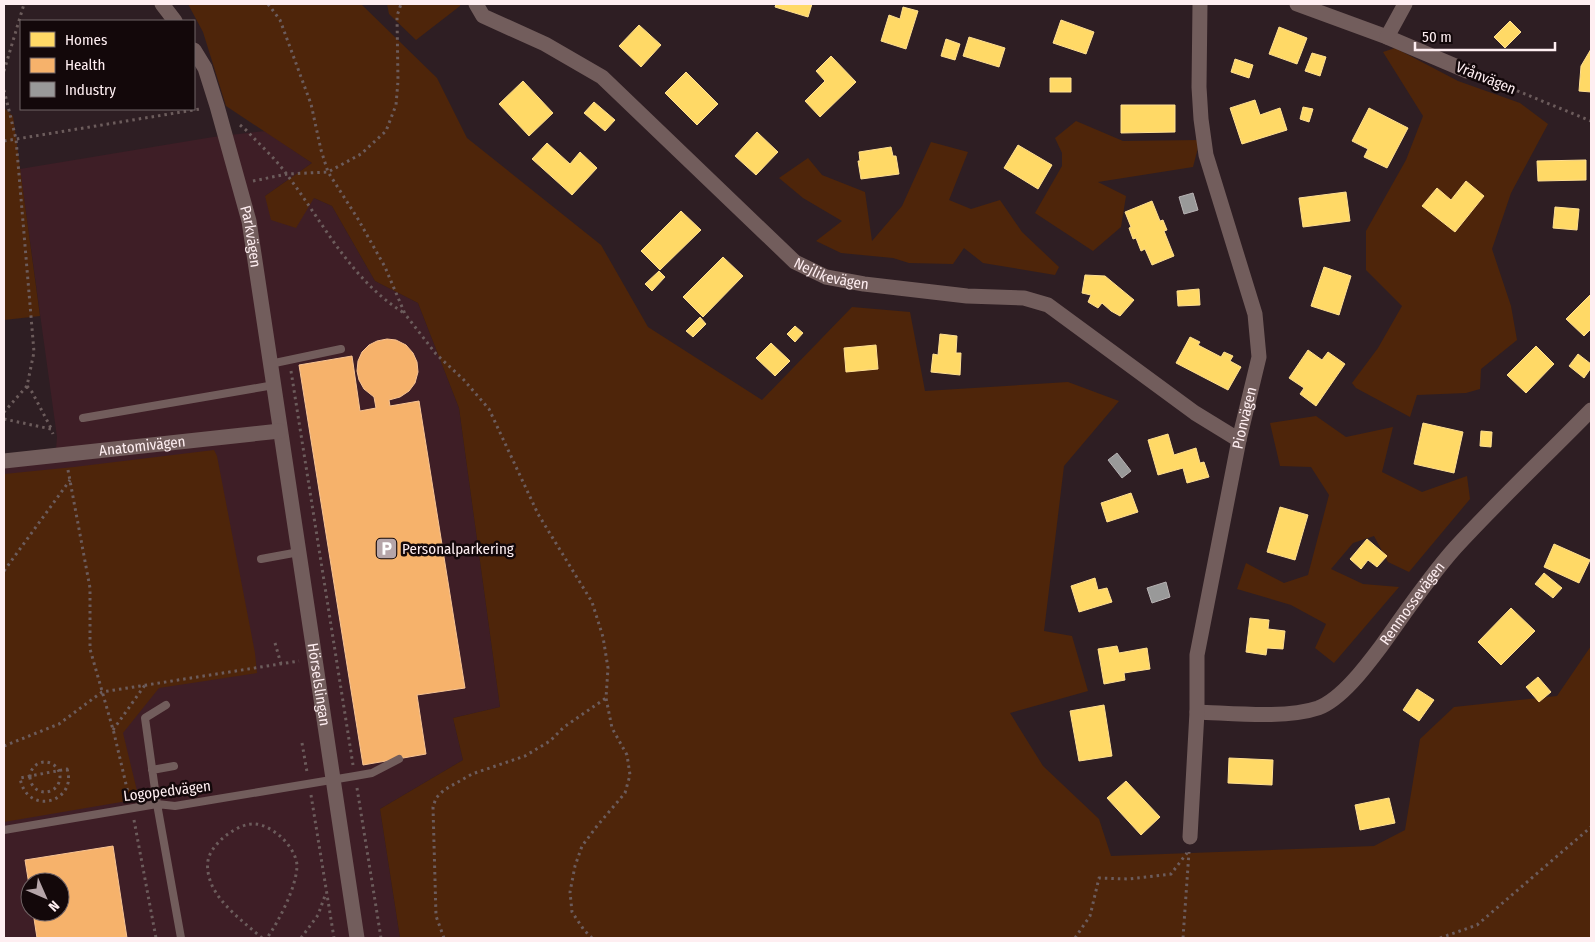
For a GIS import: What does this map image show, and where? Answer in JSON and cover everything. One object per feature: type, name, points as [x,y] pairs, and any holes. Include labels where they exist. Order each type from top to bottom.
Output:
[{"type":"street","points":[[162,4],[174,20]]},
{"type":"street","name":"Nejlikevägen","points":[[476,4],[483,16],[545,44],[602,77],[795,262],[826,277],[864,284],[967,296],[1024,298],[1048,305],[1195,413],[1239,440]]},
{"type":"street","name":"Pionvägen","points":[[1190,838],[1197,655],[1239,440],[1259,357],[1255,314],[1206,155],[1199,87],[1200,4]]},
{"type":"street","name":"Vrånvägen","points":[[1297,4],[1387,37],[1467,71]]},
{"type":"street","points":[[1387,37],[1405,4]]},
{"type":"street","name":"Parkvägen","points":[[195,52],[217,106],[249,221],[280,431]]},
{"type":"street","name":"Renmossevägen","points":[[1196,712],[1297,713],[1318,708],[1331,701],[1354,679],[1376,652],[1454,549],[1591,410]]},
{"type":"street","name":"Anatomivägen","points":[[4,461],[280,431]]},
{"type":"street","name":"Hörselslingan","points":[[280,431],[357,938]]},
{"type":"lane","points":[[270,364],[341,349]]},
{"type":"lane","points":[[82,418],[274,385]]},
{"type":"lane","points":[[262,559],[299,552]]},
{"type":"lane","points":[[166,705],[145,718],[157,804],[181,938]]},
{"type":"lane","name":"Logopedvägen","points":[[4,830],[157,804],[175,806],[372,773],[398,759]]},
{"type":"lane","points":[[152,770],[174,766]]},
{"type":"path","points":[[4,71],[24,4]]},
{"type":"path","points":[[268,4],[280,20],[311,104],[328,172],[363,227],[384,267],[405,314],[436,354],[463,379],[489,409],[538,514],[592,602],[603,637],[608,668],[606,698],[612,728],[627,755],[630,775],[626,793],[582,846],[575,866],[570,892],[572,912],[592,938]]},
{"type":"path","points":[[239,184],[287,174],[328,172],[361,154],[386,131],[396,105],[398,80],[397,16],[401,4]]},
{"type":"path","name":"Vrånvägen","points":[[1467,71],[1591,121]]},
{"type":"path","points":[[4,90],[16,140],[34,352],[27,386],[4,412]]},
{"type":"path","points":[[195,110],[217,106]]},
{"type":"path","points":[[4,141],[193,110]]},
{"type":"path","points":[[239,124],[287,174],[342,255],[370,288],[386,302],[405,314]]},
{"type":"path","points":[[289,360],[380,938]]},
{"type":"path","points":[[27,386],[32,392],[53,434]]},
{"type":"path","points":[[4,420],[51,428]]},
{"type":"path","points":[[68,466],[90,588],[90,649],[113,730],[131,808],[156,938]]},
{"type":"path","points":[[4,570],[70,480]]},
{"type":"path","points":[[275,643],[281,664]]},
{"type":"path","points":[[4,746],[59,724],[102,692],[315,659]]},
{"type":"path","points":[[113,730],[146,685]]},
{"type":"path","points":[[444,938],[436,916],[433,807],[436,798],[444,790],[472,774],[525,756],[550,741],[564,727],[606,698]]},
{"type":"path","points":[[302,743],[334,938]]},
{"type":"path","points":[[42,762],[51,763],[58,771],[59,779],[58,784],[46,792],[36,789],[32,785],[30,777],[34,766],[42,762]]},
{"type":"path","points":[[66,769],[68,781],[66,788],[61,794],[48,802],[33,799],[27,795],[20,778],[30,777],[66,769]]},
{"type":"path","points":[[55,799],[56,804]]},
{"type":"path","points":[[262,938],[220,898],[212,885],[208,867],[209,856],[219,841],[239,828],[256,824],[274,831],[284,839],[295,855],[297,864],[289,898],[267,938]]},
{"type":"path","points":[[1440,938],[1477,925],[1591,827]]},
{"type":"path","points":[[1075,938],[1090,916],[1099,878],[1129,878],[1171,874],[1189,850],[1183,938]]},
{"type":"path","points":[[301,938],[318,915],[326,890]]},
{"type":"shaded area","points":[[188,4],[361,4],[437,78],[467,138],[601,245],[648,327],[762,400],[852,307],[910,312],[925,391],[1068,382],[1119,401],[1064,466],[1044,631],[1072,636],[1088,691],[1010,713],[1043,766],[1099,819],[1111,856],[1374,846],[1405,830],[1420,739],[1454,707],[1557,696],[1591,646],[1591,938],[400,938],[380,809],[463,760],[453,718],[500,707],[459,408],[418,303],[375,281],[332,206],[314,198],[296,228],[271,220],[265,196],[312,163],[226,106],[203,32]]},
{"type":"shaded area","points":[[387,4],[460,4],[460,6],[416,40],[389,14]]},
{"type":"shaded area","points":[[1395,48],[1458,81],[1520,103],[1548,124],[1511,193],[1492,249],[1511,306],[1517,340],[1481,369],[1480,389],[1466,393],[1417,395],[1410,417],[1356,388],[1352,383],[1378,348],[1402,306],[1366,270],[1366,231],[1406,160],[1423,116],[1383,52]]},
{"type":"shaded area","points":[[4,108],[13,116],[40,316],[4,320]]},
{"type":"shaded area","points":[[1076,121],[1123,141],[1200,140],[1193,167],[1098,182],[1126,196],[1121,227],[1093,251],[1035,213],[1062,166],[1062,153],[1055,138]]},
{"type":"shaded area","points":[[265,131],[312,163],[265,196],[314,198],[332,206],[375,281],[418,303],[459,408],[500,707],[453,718],[463,760],[380,809],[400,938],[4,938],[4,467],[55,462],[57,437],[20,169],[213,137]]},
{"type":"shaded area","points":[[931,142],[968,152],[949,200],[971,209],[1000,200],[1022,232],[1059,267],[1055,275],[983,263],[964,248],[953,264],[909,263],[893,258],[841,253],[816,241],[842,221],[803,198],[779,178],[808,158],[822,175],[865,192],[872,241],[902,206]]},
{"type":"shaded area","points":[[1316,416],[1346,437],[1393,427],[1382,472],[1422,492],[1467,476],[1470,499],[1409,572],[1388,562],[1374,536],[1353,543],[1331,569],[1363,584],[1399,587],[1334,663],[1315,648],[1326,624],[1291,605],[1237,589],[1246,563],[1284,583],[1308,575],[1329,495],[1311,467],[1280,466],[1270,423]]},
{"type":"shaded area","points":[[214,450],[217,456],[255,653],[257,673],[159,688],[123,733],[139,799],[4,822],[4,474]]},
{"type":"building: Homes","points":[[776,4],[812,4],[808,17],[775,7]]},
{"type":"building: Homes","points":[[903,7],[918,11],[906,49],[881,41],[889,15],[900,19]]},
{"type":"building: Homes","points":[[1061,20],[1094,32],[1086,54],[1053,43]]},
{"type":"building: Homes","points":[[1510,21],[1521,32],[1505,48],[1494,37]]},
{"type":"building: Homes","points":[[639,25],[661,45],[641,67],[619,46]]},
{"type":"building: Homes","points":[[1279,27],[1307,38],[1297,64],[1269,54]]},
{"type":"building: Homes","points":[[969,37],[1005,48],[999,67],[963,56]]},
{"type":"building: Homes","points":[[946,39],[960,44],[955,60],[941,56]]},
{"type":"building: Homes","points":[[1591,49],[1591,92],[1579,91],[1581,66]]},
{"type":"building: Homes","points":[[1312,53],[1326,57],[1320,76],[1305,71]]},
{"type":"building: Homes","points":[[831,56],[856,82],[820,117],[805,101],[825,81],[816,71]]},
{"type":"building: Homes","points":[[1235,59],[1253,65],[1249,78],[1231,72]]},
{"type":"building: Homes","points":[[686,72],[718,104],[697,125],[665,93]]},
{"type":"building: Homes","points":[[1050,78],[1071,78],[1071,92],[1050,92]]},
{"type":"building: Homes","points":[[523,81],[553,113],[529,136],[499,104]]},
{"type":"building: Homes","points":[[1255,100],[1260,115],[1280,108],[1287,130],[1242,144],[1230,108]]},
{"type":"building: Homes","points":[[594,102],[615,120],[605,131],[584,113]]},
{"type":"building: Homes","points":[[1121,105],[1175,105],[1175,132],[1121,133]]},
{"type":"building: Homes","points":[[1303,107],[1313,109],[1309,122],[1300,119]]},
{"type":"building: Homes","points":[[1369,108],[1408,128],[1387,168],[1364,157],[1368,149],[1352,141]]},
{"type":"building: Homes","points":[[757,132],[778,152],[756,175],[735,156]]},
{"type":"building: Homes","points":[[547,143],[570,164],[580,152],[597,168],[572,195],[532,159]]},
{"type":"building: Homes","points":[[1018,145],[1052,165],[1038,189],[1004,168]]},
{"type":"building: Homes","points":[[891,147],[893,156],[896,156],[899,174],[861,179],[858,161],[860,161],[859,152]]},
{"type":"building: Homes","points":[[1586,160],[1586,180],[1538,181],[1537,161]]},
{"type":"building: Homes","points":[[1466,181],[1484,196],[1455,232],[1422,206],[1437,188],[1451,200]]},
{"type":"building: Homes","points":[[1346,192],[1350,221],[1303,227],[1299,198]]},
{"type":"building: Homes","points":[[1152,201],[1160,221],[1163,220],[1167,230],[1164,231],[1174,256],[1152,265],[1145,249],[1141,251],[1136,238],[1133,239],[1125,212]]},
{"type":"building: Homes","points":[[1555,207],[1579,209],[1577,230],[1553,228]]},
{"type":"building: Homes","points":[[681,211],[701,230],[660,270],[641,251]]},
{"type":"building: Homes","points":[[723,257],[743,276],[703,317],[683,297]]},
{"type":"building: Homes","points":[[1324,267],[1351,276],[1339,315],[1311,306]]},
{"type":"building: Homes","points":[[659,271],[665,277],[652,291],[645,284]]},
{"type":"building: Homes","points":[[1085,275],[1105,276],[1134,300],[1120,316],[1102,303],[1098,308],[1088,302],[1091,295],[1082,293]]},
{"type":"building: Homes","points":[[1199,289],[1200,305],[1178,306],[1177,291]]},
{"type":"building: Homes","points":[[1591,294],[1591,329],[1584,336],[1566,319]]},
{"type":"building: Homes","points":[[700,317],[706,324],[693,337],[686,331]]},
{"type":"building: Homes","points":[[795,326],[803,333],[795,342],[787,334]]},
{"type":"building: Homes","points":[[940,334],[957,336],[956,353],[961,353],[960,375],[931,372],[933,354],[938,355]]},
{"type":"building: Homes","points":[[1190,337],[1200,342],[1198,345],[1221,357],[1224,352],[1233,356],[1230,361],[1241,367],[1228,390],[1176,363]]},
{"type":"building: Homes","points":[[771,343],[790,361],[775,376],[756,358]]},
{"type":"building: Homes","points":[[876,345],[878,369],[846,372],[844,348]]},
{"type":"building: Homes","points":[[1536,346],[1554,364],[1526,393],[1507,375]]},
{"type":"building: Homes","points":[[1308,350],[1322,360],[1328,352],[1345,364],[1316,406],[1300,394],[1304,388],[1289,378]]},
{"type":"building: Homes","points":[[1578,354],[1591,364],[1591,368],[1584,378],[1569,366]]},
{"type":"building: Homes","points":[[1423,423],[1463,432],[1454,473],[1414,464]]},
{"type":"building: Homes","points":[[1481,431],[1492,432],[1491,447],[1480,446]]},
{"type":"building: Homes","points":[[1168,434],[1174,455],[1196,448],[1200,463],[1204,462],[1209,477],[1187,483],[1183,468],[1158,475],[1148,440]]},
{"type":"building: Homes","points":[[1131,493],[1138,512],[1107,522],[1101,503]]},
{"type":"building: Homes","points":[[1280,507],[1308,515],[1295,560],[1267,552]]},
{"type":"building: Homes","points":[[1367,539],[1387,556],[1377,567],[1368,560],[1361,569],[1350,559]]},
{"type":"building: Homes","points":[[1554,544],[1590,560],[1579,583],[1544,567]]},
{"type":"building: Homes","points":[[1544,573],[1562,588],[1553,598],[1535,584]]},
{"type":"building: Homes","points":[[1095,578],[1098,590],[1107,588],[1112,602],[1079,612],[1071,586]]},
{"type":"building: Homes","points":[[1511,608],[1535,631],[1501,665],[1478,642]]},
{"type":"building: Homes","points":[[1250,618],[1269,620],[1268,629],[1285,631],[1283,649],[1267,648],[1266,655],[1246,652]]},
{"type":"building: Homes","points":[[1117,646],[1119,653],[1147,648],[1150,669],[1124,673],[1125,680],[1104,684],[1098,649]]},
{"type":"building: Homes","points":[[1538,677],[1551,692],[1539,702],[1526,687]]},
{"type":"building: Homes","points":[[1417,689],[1434,700],[1419,721],[1403,710]]},
{"type":"building: Homes","points":[[1104,705],[1112,756],[1079,761],[1070,711]]},
{"type":"building: Homes","points":[[1229,758],[1273,760],[1272,785],[1228,783]]},
{"type":"building: Homes","points":[[1126,781],[1160,817],[1141,835],[1107,798]]},
{"type":"building: Homes","points":[[1389,798],[1395,823],[1360,830],[1355,805]]},
{"type":"building: Health","name":"Personalparkering","points":[[387,339],[396,340],[406,345],[413,353],[417,362],[418,372],[415,383],[409,391],[400,397],[389,400],[390,406],[419,401],[465,688],[417,695],[426,754],[363,765],[299,365],[352,356],[360,411],[376,408],[374,397],[364,389],[359,380],[357,371],[358,361],[362,352],[369,345]]},
{"type":"building: Health","points":[[113,846],[127,938],[37,938],[35,922],[70,922],[70,872],[27,872],[25,860]]},
{"type":"building: Industry","points":[[1193,193],[1198,210],[1184,214],[1179,197]]},
{"type":"building: Industry","points":[[1117,453],[1131,471],[1122,478],[1108,460]]},
{"type":"building: Industry","points":[[1166,582],[1170,597],[1152,603],[1147,588]]},
{"type":"place","name":"Personalparkering","points":[[386,549]]}]
